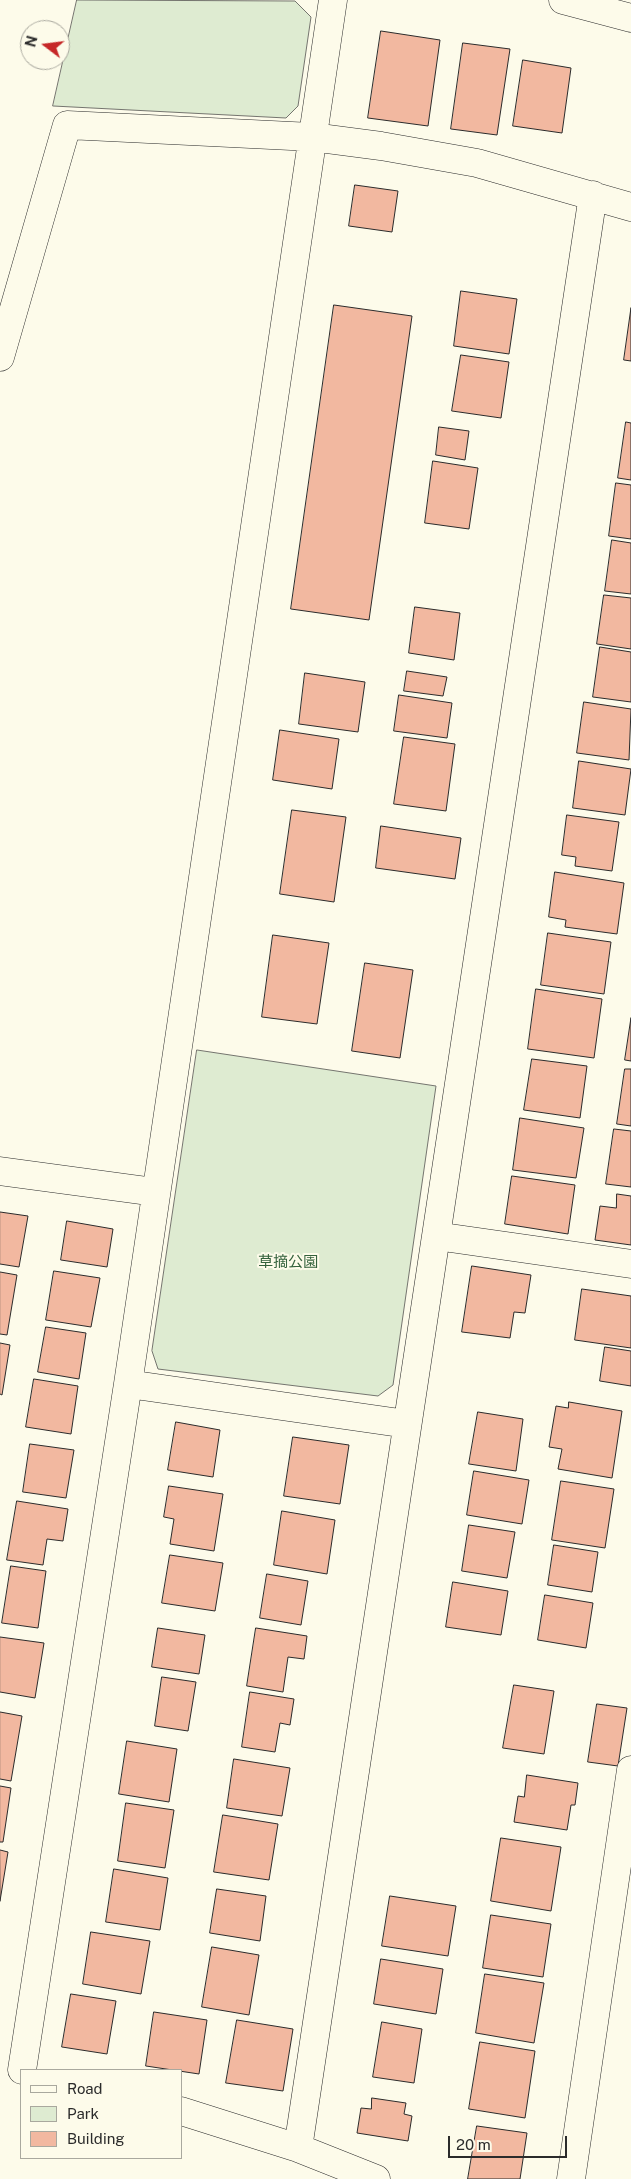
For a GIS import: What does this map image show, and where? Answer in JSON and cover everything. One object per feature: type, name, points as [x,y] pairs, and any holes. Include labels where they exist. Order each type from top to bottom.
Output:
[{"type":"street","points":[[22,2069],[128,1384],[333,0]]},
{"type":"street","points":[[563,0],[631,18]]},
{"type":"street","points":[[0,357],[67,125],[312,137],[476,164],[631,207]]},
{"type":"street","points":[[298,2148],[593,195]]},
{"type":"street","points":[[0,1171],[155,1192]]},
{"type":"street","points":[[436,1236],[631,1264]]},
{"type":"street","points":[[128,1384],[407,1424]]},
{"type":"street","points":[[570,2179],[631,1770]]},
{"type":"street","points":[[0,2074],[20,2076]]},
{"type":"street","points":[[182,2111],[298,2148],[376,2179]]},
{"type":"green space","points":[[77,0],[295,1],[311,17],[298,106],[286,118],[53,106],[61,70],[70,70],[70,31]]},
{"type":"green space","name":"草摘公園","points":[[197,1050],[436,1086],[393,1385],[378,1396],[158,1369],[152,1351]]},
{"type":"building","points":[[381,31],[440,40],[428,126],[368,118]]},
{"type":"building","points":[[463,43],[510,49],[497,135],[451,129]]},
{"type":"building","points":[[523,60],[571,68],[562,133],[513,126]]},
{"type":"building","points":[[355,185],[398,191],[392,232],[349,226]]},
{"type":"building","points":[[461,291],[517,299],[509,354],[454,346]]},
{"type":"building","points":[[334,305],[412,316],[369,620],[291,609]]},
{"type":"building","points":[[631,308],[631,361],[624,360]]},
{"type":"building","points":[[461,355],[509,362],[501,418],[452,411]]},
{"type":"building","points":[[626,422],[631,423],[631,480],[618,478]]},
{"type":"building","points":[[439,427],[469,431],[465,460],[436,455]]},
{"type":"building","points":[[433,461],[478,468],[469,529],[425,523]]},
{"type":"building","points":[[616,483],[631,485],[631,539],[609,536]]},
{"type":"building","points":[[612,540],[631,543],[631,594],[605,591]]},
{"type":"building","points":[[604,595],[631,598],[631,649],[597,644]]},
{"type":"building","points":[[415,607],[460,613],[454,660],[409,653]]},
{"type":"building","points":[[600,647],[631,652],[631,702],[593,697]]},
{"type":"building","points":[[407,671],[447,677],[443,696],[404,691]]},
{"type":"building","points":[[305,673],[365,682],[358,732],[299,724]]},
{"type":"building","points":[[399,695],[452,703],[447,738],[394,731]]},
{"type":"building","points":[[584,702],[631,709],[629,760],[577,753]]},
{"type":"building","points":[[280,730],[339,739],[332,789],[273,780]]},
{"type":"building","points":[[404,737],[455,744],[446,811],[394,804]]},
{"type":"building","points":[[579,761],[631,769],[625,815],[573,808]]},
{"type":"building","points":[[292,810],[346,817],[334,902],[280,894]]},
{"type":"building","points":[[567,815],[619,822],[612,871],[575,866],[576,857],[562,855]]},
{"type":"building","points":[[381,826],[461,838],[455,879],[376,868]]},
{"type":"building","points":[[555,872],[624,883],[617,934],[565,927],[566,920],[549,917]]},
{"type":"building","points":[[548,933],[611,942],[604,994],[541,985]]},
{"type":"building","points":[[273,935],[329,943],[317,1024],[262,1017]]},
{"type":"building","points":[[365,963],[413,970],[400,1058],[352,1051]]},
{"type":"building","points":[[536,989],[602,999],[594,1058],[528,1049]]},
{"type":"building","points":[[631,1018],[631,1061],[625,1060]]},
{"type":"building","points":[[532,1059],[587,1066],[580,1118],[524,1110]]},
{"type":"building","points":[[625,1069],[631,1069],[631,1126],[617,1124]]},
{"type":"building","points":[[520,1118],[584,1128],[576,1178],[513,1170]]},
{"type":"building","points":[[614,1129],[631,1131],[631,1187],[606,1184]]},
{"type":"building","points":[[512,1176],[575,1185],[568,1234],[505,1224]]},
{"type":"building","points":[[617,1194],[631,1196],[631,1245],[595,1240],[600,1206],[616,1208]]},
{"type":"building","points":[[0,1212],[28,1216],[19,1267],[0,1264]]},
{"type":"building","points":[[67,1221],[113,1229],[107,1267],[61,1260]]},
{"type":"building","points":[[472,1266],[531,1275],[525,1313],[514,1312],[510,1338],[462,1332]]},
{"type":"building","points":[[54,1271],[100,1278],[91,1327],[46,1320]]},
{"type":"building","points":[[0,1272],[17,1275],[7,1335],[0,1334]]},
{"type":"building","points":[[582,1289],[631,1296],[631,1348],[575,1340]]},
{"type":"building","points":[[46,1327],[86,1333],[79,1379],[38,1372]]},
{"type":"building","points":[[0,1343],[10,1345],[2,1395],[0,1394]]},
{"type":"building","points":[[605,1347],[631,1351],[631,1386],[600,1381]]},
{"type":"building","points":[[34,1379],[78,1386],[71,1434],[26,1427]]},
{"type":"building","points":[[569,1402],[622,1411],[612,1478],[558,1469],[562,1449],[549,1447],[556,1406],[568,1408]]},
{"type":"building","points":[[478,1412],[523,1419],[516,1471],[469,1464]]},
{"type":"building","points":[[176,1422],[220,1430],[213,1477],[168,1470]]},
{"type":"building","points":[[293,1437],[349,1445],[340,1504],[284,1496]]},
{"type":"building","points":[[30,1444],[74,1450],[66,1498],[23,1492]]},
{"type":"building","points":[[474,1471],[529,1480],[522,1524],[467,1515]]},
{"type":"building","points":[[561,1481],[614,1489],[605,1548],[552,1540]]},
{"type":"building","points":[[169,1486],[223,1494],[214,1551],[170,1544],[174,1519],[164,1517]]},
{"type":"building","points":[[17,1501],[68,1509],[63,1541],[47,1539],[43,1565],[7,1560]]},
{"type":"building","points":[[282,1511],[335,1520],[327,1574],[274,1565]]},
{"type":"building","points":[[469,1525],[515,1532],[507,1578],[462,1571]]},
{"type":"building","points":[[554,1545],[598,1552],[592,1592],[548,1585]]},
{"type":"building","points":[[170,1555],[223,1563],[215,1611],[162,1603]]},
{"type":"building","points":[[11,1566],[46,1571],[38,1628],[2,1623]]},
{"type":"building","points":[[267,1574],[308,1581],[301,1625],[260,1618]]},
{"type":"building","points":[[453,1582],[508,1591],[501,1635],[446,1627]]},
{"type":"building","points":[[545,1595],[593,1603],[586,1648],[538,1640]]},
{"type":"building","points":[[158,1628],[205,1635],[199,1674],[152,1667]]},
{"type":"building","points":[[256,1628],[307,1636],[304,1659],[288,1657],[283,1692],[247,1686]]},
{"type":"building","points":[[0,1637],[44,1643],[35,1698],[0,1692]]},
{"type":"building","points":[[162,1677],[196,1682],[188,1731],[155,1726]]},
{"type":"building","points":[[514,1685],[554,1691],[544,1754],[503,1748]]},
{"type":"building","points":[[250,1692],[294,1699],[290,1725],[280,1723],[275,1752],[242,1747]]},
{"type":"building","points":[[597,1704],[627,1708],[618,1766],[588,1762]]},
{"type":"building","points":[[0,1712],[22,1716],[11,1781],[0,1779]]},
{"type":"building","points":[[127,1741],[177,1749],[169,1802],[119,1794]]},
{"type":"building","points":[[234,1759],[290,1768],[282,1816],[227,1808]]},
{"type":"building","points":[[527,1775],[578,1783],[575,1805],[571,1805],[567,1830],[514,1822],[518,1796],[524,1797]]},
{"type":"building","points":[[0,1786],[11,1788],[3,1842],[0,1842]]},
{"type":"building","points":[[126,1803],[174,1810],[165,1868],[118,1861]]},
{"type":"building","points":[[223,1815],[278,1824],[269,1880],[214,1872]]},
{"type":"building","points":[[501,1838],[561,1847],[551,1911],[491,1901]]},
{"type":"building","points":[[0,1850],[8,1852],[0,1901]]},
{"type":"building","points":[[114,1869],[168,1878],[160,1930],[106,1922]]},
{"type":"building","points":[[217,1889],[266,1896],[260,1941],[210,1933]]},
{"type":"building","points":[[390,1896],[456,1906],[448,1956],[382,1946]]},
{"type":"building","points":[[491,1915],[551,1924],[543,1977],[483,1968]]},
{"type":"building","points":[[91,1932],[150,1941],[141,1994],[83,1984]]},
{"type":"building","points":[[212,1947],[259,1955],[249,2015],[202,2007]]},
{"type":"building","points":[[381,1959],[443,1969],[436,2014],[374,2004]]},
{"type":"building","points":[[485,1974],[544,1983],[534,2043],[476,2033]]},
{"type":"building","points":[[71,1994],[116,2001],[107,2054],[62,2047]]},
{"type":"building","points":[[154,2012],[207,2020],[199,2074],[182,2071],[182,2069],[146,2066]]},
{"type":"building","points":[[237,2020],[293,2029],[283,2091],[226,2083]]},
{"type":"building","points":[[382,2022],[422,2029],[414,2083],[373,2077]]},
{"type":"building","points":[[480,2042],[535,2051],[525,2118],[469,2109]]},
{"type":"building","points":[[372,2098],[406,2103],[404,2114],[412,2116],[408,2141],[357,2133],[361,2108],[371,2109]]},
{"type":"building","points":[[477,2126],[527,2133],[520,2179],[468,2179]]}]
